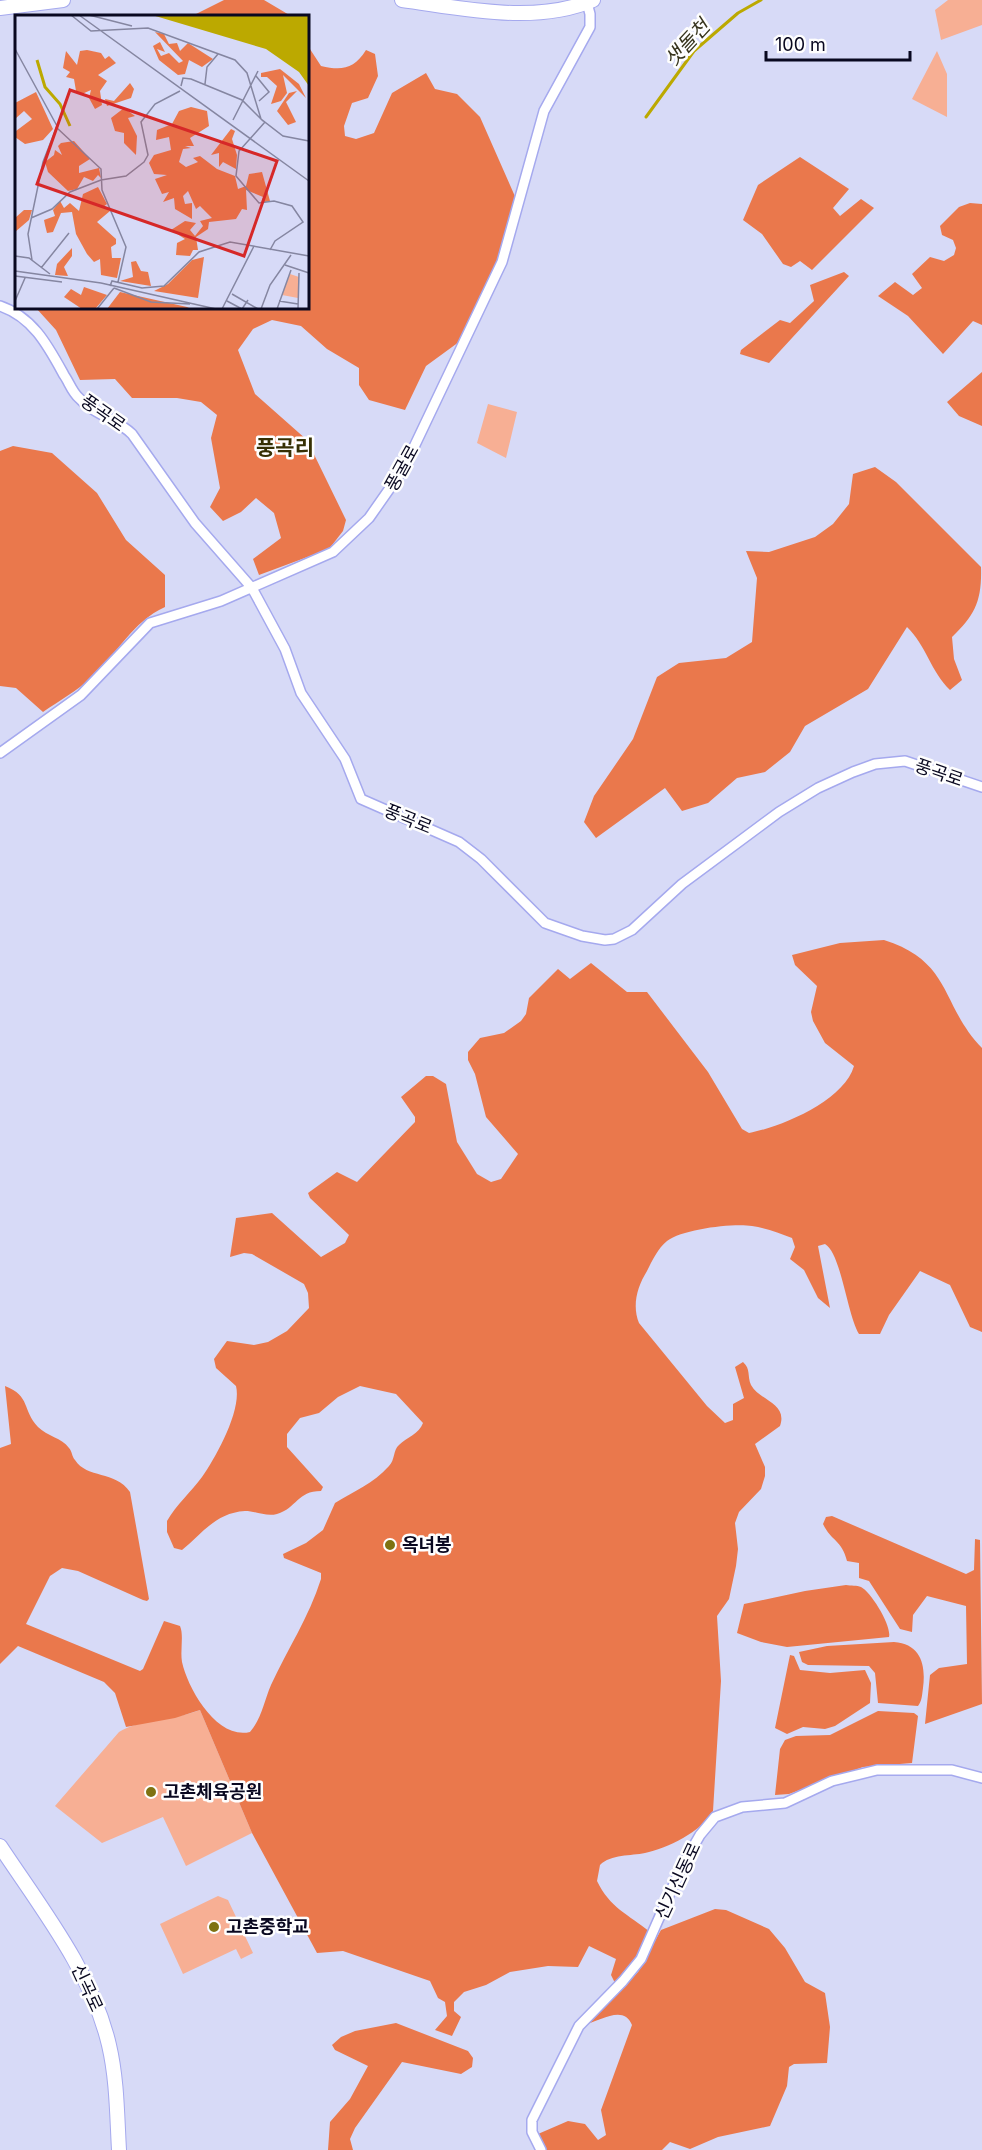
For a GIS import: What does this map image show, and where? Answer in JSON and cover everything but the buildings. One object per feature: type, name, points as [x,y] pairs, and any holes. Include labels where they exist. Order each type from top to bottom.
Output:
[{"type":"street","points":[[0,8],[63,0]]},
{"type":"street","points":[[402,0],[519,12],[561,9],[590,1]]},
{"type":"street","name":"풍굴로","points":[[0,753],[81,695],[150,623],[252,588],[314,562],[345,543],[387,495],[404,468],[502,262],[544,111],[590,27],[590,1]]},
{"type":"street","name":"풍곡로","points":[[0,306],[21,316],[31,325],[52,352],[78,398],[123,425],[132,434],[195,523],[252,588],[285,649],[301,693],[345,759],[361,799],[459,842],[481,859],[545,923],[582,936],[614,939],[633,930],[682,884],[779,812],[818,788],[864,767],[905,761],[982,787]]},
{"type":"street","name":"신기신동로","points":[[541,2150],[532,2132],[532,2120],[573,2036],[587,2016],[623,1981],[640,1959],[681,1868],[700,1835],[715,1817],[742,1807],[786,1803],[832,1781],[861,1772],[886,1769],[952,1770],[982,1778]]},
{"type":"street","name":"신곡로","points":[[0,1846],[69,1953],[94,1999],[110,2046],[119,2150]]},
{"type":"shaded area","points":[[224,0],[264,0],[289,15],[194,15]]},
{"type":"shaded area","points":[[948,0],[982,0],[982,25],[941,40],[935,10]]},
{"type":"shaded area","points":[[309,48],[321,66],[328,68],[352,65],[366,50],[375,54],[378,76],[368,98],[352,103],[344,126],[345,136],[356,139],[374,133],[392,93],[426,73],[435,89],[457,94],[480,117],[517,201],[498,261],[463,339],[426,366],[405,410],[369,400],[359,385],[359,368],[327,349],[301,326],[272,320],[253,329],[238,350],[255,394],[307,440],[346,520],[343,531],[329,549],[259,575],[253,559],[281,538],[274,513],[256,498],[241,512],[223,521],[210,507],[220,488],[211,438],[217,415],[201,402],[177,398],[132,398],[115,379],[80,380],[56,330],[37,309],[309,309]]},
{"type":"shaded area","points":[[937,51],[947,74],[947,117],[912,99]]},
{"type":"shaded area","points":[[800,157],[849,189],[833,208],[840,216],[861,199],[874,208],[812,270],[800,261],[791,267],[783,264],[762,234],[743,220],[758,185]]},
{"type":"shaded area","points":[[970,203],[982,204],[982,325],[973,321],[943,354],[908,316],[878,296],[895,282],[913,295],[922,288],[912,274],[930,257],[944,261],[954,255],[956,248],[953,240],[942,235],[940,226],[959,207]]},
{"type":"shaded area","points":[[844,272],[849,276],[769,363],[740,354],[741,350],[780,320],[790,323],[814,301],[810,285]]},
{"type":"shaded area","points":[[982,372],[982,426],[959,416],[947,402]]},
{"type":"shaded area","points":[[488,404],[517,412],[506,458],[477,443]]},
{"type":"shaded area","points":[[13,446],[52,453],[97,493],[126,540],[165,575],[165,607],[153,613],[134,629],[87,682],[43,712],[16,688],[0,686],[0,451]]},
{"type":"shaded area","points":[[875,467],[896,482],[981,567],[980,589],[976,606],[966,622],[952,637],[954,659],[962,680],[950,690],[943,683],[914,634],[907,627],[868,689],[805,726],[790,752],[765,772],[737,778],[708,803],[682,811],[665,788],[596,838],[584,822],[594,796],[633,739],[657,677],[679,663],[726,658],[752,642],[757,578],[746,551],[769,552],[815,537],[833,524],[849,504],[853,474]]},
{"type":"shaded area","points":[[884,940],[906,949],[923,960],[943,986],[969,1032],[982,1048],[982,1332],[970,1327],[950,1285],[920,1271],[889,1315],[880,1334],[859,1334],[840,1271],[831,1250],[825,1244],[818,1246],[830,1308],[818,1298],[804,1270],[790,1259],[795,1247],[792,1238],[782,1234],[752,1226],[721,1226],[684,1233],[667,1241],[661,1247],[638,1290],[636,1310],[639,1323],[707,1406],[725,1423],[733,1420],[733,1404],[744,1398],[735,1367],[743,1362],[747,1367],[751,1385],[777,1407],[781,1418],[780,1426],[755,1444],[765,1467],[765,1476],[761,1489],[739,1512],[735,1523],[738,1549],[736,1566],[729,1599],[717,1616],[721,1681],[713,1811],[693,1832],[663,1848],[615,1857],[600,1865],[597,1881],[602,1890],[620,1910],[650,1932],[636,1960],[615,1983],[611,1975],[616,1959],[589,1946],[578,1967],[548,1966],[510,1972],[486,1985],[464,1992],[454,2002],[454,2011],[461,2017],[452,2036],[435,2030],[447,2016],[445,2002],[438,1998],[430,1981],[343,1951],[317,1953],[252,1833],[200,1710],[175,1718],[126,1727],[115,1693],[104,1682],[18,1646],[0,1664],[0,1448],[11,1444],[5,1386],[19,1394],[38,1427],[66,1445],[80,1466],[117,1480],[130,1492],[149,1599],[143,1600],[78,1571],[62,1568],[50,1576],[26,1624],[140,1671],[143,1669],[164,1621],[180,1626],[182,1662],[197,1698],[206,1710],[226,1728],[238,1732],[250,1732],[260,1715],[271,1685],[304,1620],[321,1579],[321,1573],[284,1558],[283,1554],[306,1543],[323,1530],[335,1503],[383,1472],[391,1464],[397,1447],[416,1433],[423,1423],[396,1394],[360,1386],[338,1397],[319,1413],[300,1418],[287,1434],[287,1447],[323,1487],[321,1491],[307,1494],[277,1514],[245,1511],[225,1516],[210,1525],[182,1550],[174,1548],[167,1532],[167,1521],[208,1468],[232,1420],[235,1408],[236,1386],[216,1368],[214,1359],[227,1341],[254,1345],[268,1342],[287,1331],[309,1308],[308,1293],[304,1284],[252,1254],[244,1253],[230,1257],[236,1218],[272,1213],[321,1257],[345,1243],[349,1235],[310,1198],[308,1193],[337,1172],[357,1182],[415,1122],[415,1117],[401,1097],[426,1076],[433,1076],[446,1084],[457,1142],[477,1174],[491,1182],[501,1179],[518,1154],[486,1117],[475,1074],[468,1060],[468,1052],[480,1038],[504,1033],[521,1021],[526,1014],[529,998],[558,969],[570,979],[591,963],[627,992],[647,992],[708,1072],[742,1129],[749,1133],[778,1125],[825,1101],[848,1079],[854,1066],[825,1043],[813,1021],[811,1012],[817,986],[795,965],[792,955],[840,943]]},
{"type":"shaded area","points":[[832,1516],[966,1574],[974,1570],[975,1539],[980,1540],[982,1704],[925,1724],[930,1675],[939,1668],[967,1664],[966,1606],[927,1596],[913,1615],[912,1632],[900,1629],[869,1581],[859,1578],[859,1563],[847,1561],[842,1549],[826,1530],[823,1524],[826,1517]]},
{"type":"shaded area","points":[[846,1585],[861,1587],[870,1595],[884,1618],[889,1637],[787,1647],[761,1642],[737,1633],[744,1604]]},
{"type":"shaded area","points":[[894,1642],[910,1647],[920,1657],[924,1680],[922,1698],[918,1706],[878,1703],[875,1673],[869,1666],[808,1665],[802,1662],[799,1652],[827,1646]]},
{"type":"shaded area","points":[[790,1655],[794,1656],[800,1670],[830,1673],[865,1670],[871,1683],[870,1703],[835,1726],[825,1729],[803,1727],[787,1734],[775,1728]]},
{"type":"shaded area","name":"고촌체육공원","points":[[200,1710],[252,1833],[186,1866],[163,1817],[102,1843],[55,1806],[119,1732],[137,1724]]},
{"type":"shaded area","points":[[878,1711],[914,1713],[918,1716],[912,1763],[863,1767],[789,1794],[775,1795],[780,1749],[785,1740],[796,1736],[830,1735]]},
{"type":"shaded area","points":[[218,1896],[228,1900],[253,1953],[241,1959],[236,1949],[183,1974],[160,1924]]},
{"type":"shaded area","points":[[715,1909],[726,1910],[769,1929],[785,1948],[805,1982],[825,1993],[830,2027],[827,2063],[794,2064],[789,2067],[787,2086],[770,2126],[718,2137],[690,2149],[670,2142],[662,2150],[546,2150],[538,2134],[568,2121],[585,2124],[598,2140],[606,2135],[601,2110],[632,2025],[628,2019],[618,2015],[586,2024],[638,1972],[661,1930]]},
{"type":"shaded area","points":[[396,2023],[468,2051],[473,2058],[472,2067],[461,2074],[402,2062],[355,2128],[350,2139],[353,2150],[328,2150],[330,2122],[350,2099],[368,2066],[335,2050],[332,2045],[341,2037],[355,2031]]},
{"type":"waterway","name":"샛돌천","points":[[646,117],[694,51],[738,13],[761,0]]},
{"type":"place","name":"옥녀봉","points":[[390,1545]]},
{"type":"place","name":"고촌체육공원","points":[[151,1792]]},
{"type":"place","name":"고촌중학교","points":[[214,1927]]},
{"type":"district","name":"풍곡리","points":[[285,448]]}]
